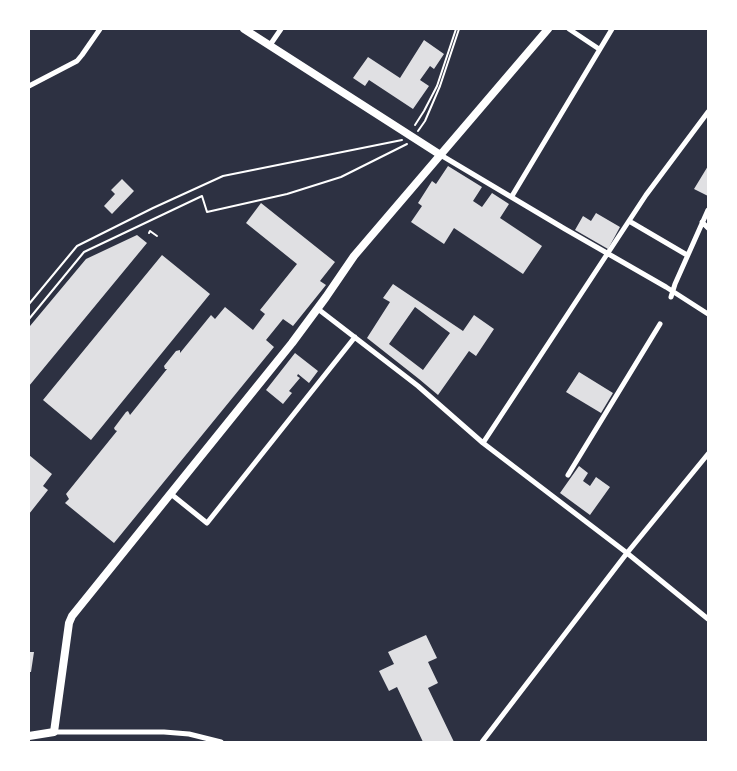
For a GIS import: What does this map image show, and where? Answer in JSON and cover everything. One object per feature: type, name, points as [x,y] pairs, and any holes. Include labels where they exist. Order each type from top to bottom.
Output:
[{"type":"street","points":[[29,86],[77,61],[100,29]]},
{"type":"street","points":[[244,29],[439,154],[673,291],[708,314]]},
{"type":"street","points":[[270,46],[281,29]]},
{"type":"street","points":[[54,732],[70,619],[292,343],[354,256],[439,154],[548,29]]},
{"type":"street","points":[[569,29],[599,49]]},
{"type":"street","points":[[512,196],[612,29]]},
{"type":"street","points":[[482,444],[646,195],[708,112]]},
{"type":"street","points":[[672,297],[687,255],[708,210]]},
{"type":"street","points":[[629,221],[687,255]]},
{"type":"street","points":[[702,222],[708,228]]},
{"type":"street","points":[[318,309],[418,386],[482,444],[627,553],[708,618]]},
{"type":"street","points":[[568,475],[660,324]]},
{"type":"street","points":[[171,494],[207,523],[354,337]]},
{"type":"street","points":[[482,742],[627,553],[708,454]]},
{"type":"street","points":[[554,498],[558,492]]},
{"type":"street","points":[[29,736],[54,732],[164,732],[189,734],[221,742]]},
{"type":"path","points":[[415,125],[436,86],[457,29]]},
{"type":"path","points":[[416,133],[425,121],[440,86],[457,29]]},
{"type":"path","points":[[29,304],[77,246],[223,176],[402,140]]},
{"type":"path","points":[[29,319],[84,252],[202,196],[207,212],[287,194],[341,176],[405,146],[410,140]]},
{"type":"path","points":[[149,232],[150,230],[157,236]]},
{"type":"building","points":[[424,40],[444,54],[434,69],[430,66],[420,80],[429,86],[413,109],[369,80],[365,86],[353,78],[368,57],[400,78]]},
{"type":"building","points":[[448,166],[482,187],[473,201],[482,207],[492,193],[509,204],[500,218],[542,246],[523,274],[454,228],[444,244],[411,222],[422,206],[418,203],[432,181],[436,184]]},
{"type":"building","points":[[708,166],[708,196],[694,189]]},
{"type":"building","points":[[122,179],[134,191],[112,214],[104,206],[115,194],[111,190]]},
{"type":"building","points":[[261,203],[335,262],[320,281],[326,285],[293,326],[283,319],[266,340],[274,347],[114,543],[65,503],[69,499],[66,494],[117,431],[114,428],[126,412],[128,411],[130,415],[167,369],[164,366],[176,351],[180,350],[180,353],[211,315],[215,319],[225,307],[253,330],[265,314],[260,310],[297,264],[246,223]]},
{"type":"building","points":[[596,213],[620,227],[608,249],[575,230],[583,216],[591,221]]},
{"type":"building","points":[[137,235],[147,243],[29,386],[30,326],[86,259]]},
{"type":"building","points":[[162,255],[210,294],[91,440],[43,400]]},
{"type":"building","points":[[393,284],[463,331],[474,315],[494,329],[476,356],[469,351],[438,395],[367,338],[390,302],[383,298]],"holes":[[[415,307],[450,333],[423,370],[389,344]]]},
{"type":"building","points":[[295,353],[318,371],[309,383],[298,374],[297,376],[300,378],[289,391],[292,393],[283,404],[266,390]]},
{"type":"building","points":[[579,372],[613,393],[601,413],[566,392]]},
{"type":"building","points":[[29,455],[52,474],[43,486],[48,490],[29,514]]},
{"type":"building","points":[[579,466],[588,473],[583,481],[590,486],[596,477],[610,487],[590,515],[560,493]]},
{"type":"building","points":[[426,635],[437,658],[428,662],[438,683],[428,688],[454,742],[423,742],[397,687],[389,691],[379,671],[394,664],[388,652]]},
{"type":"building","points":[[29,652],[34,652],[31,672],[29,672]]}]
